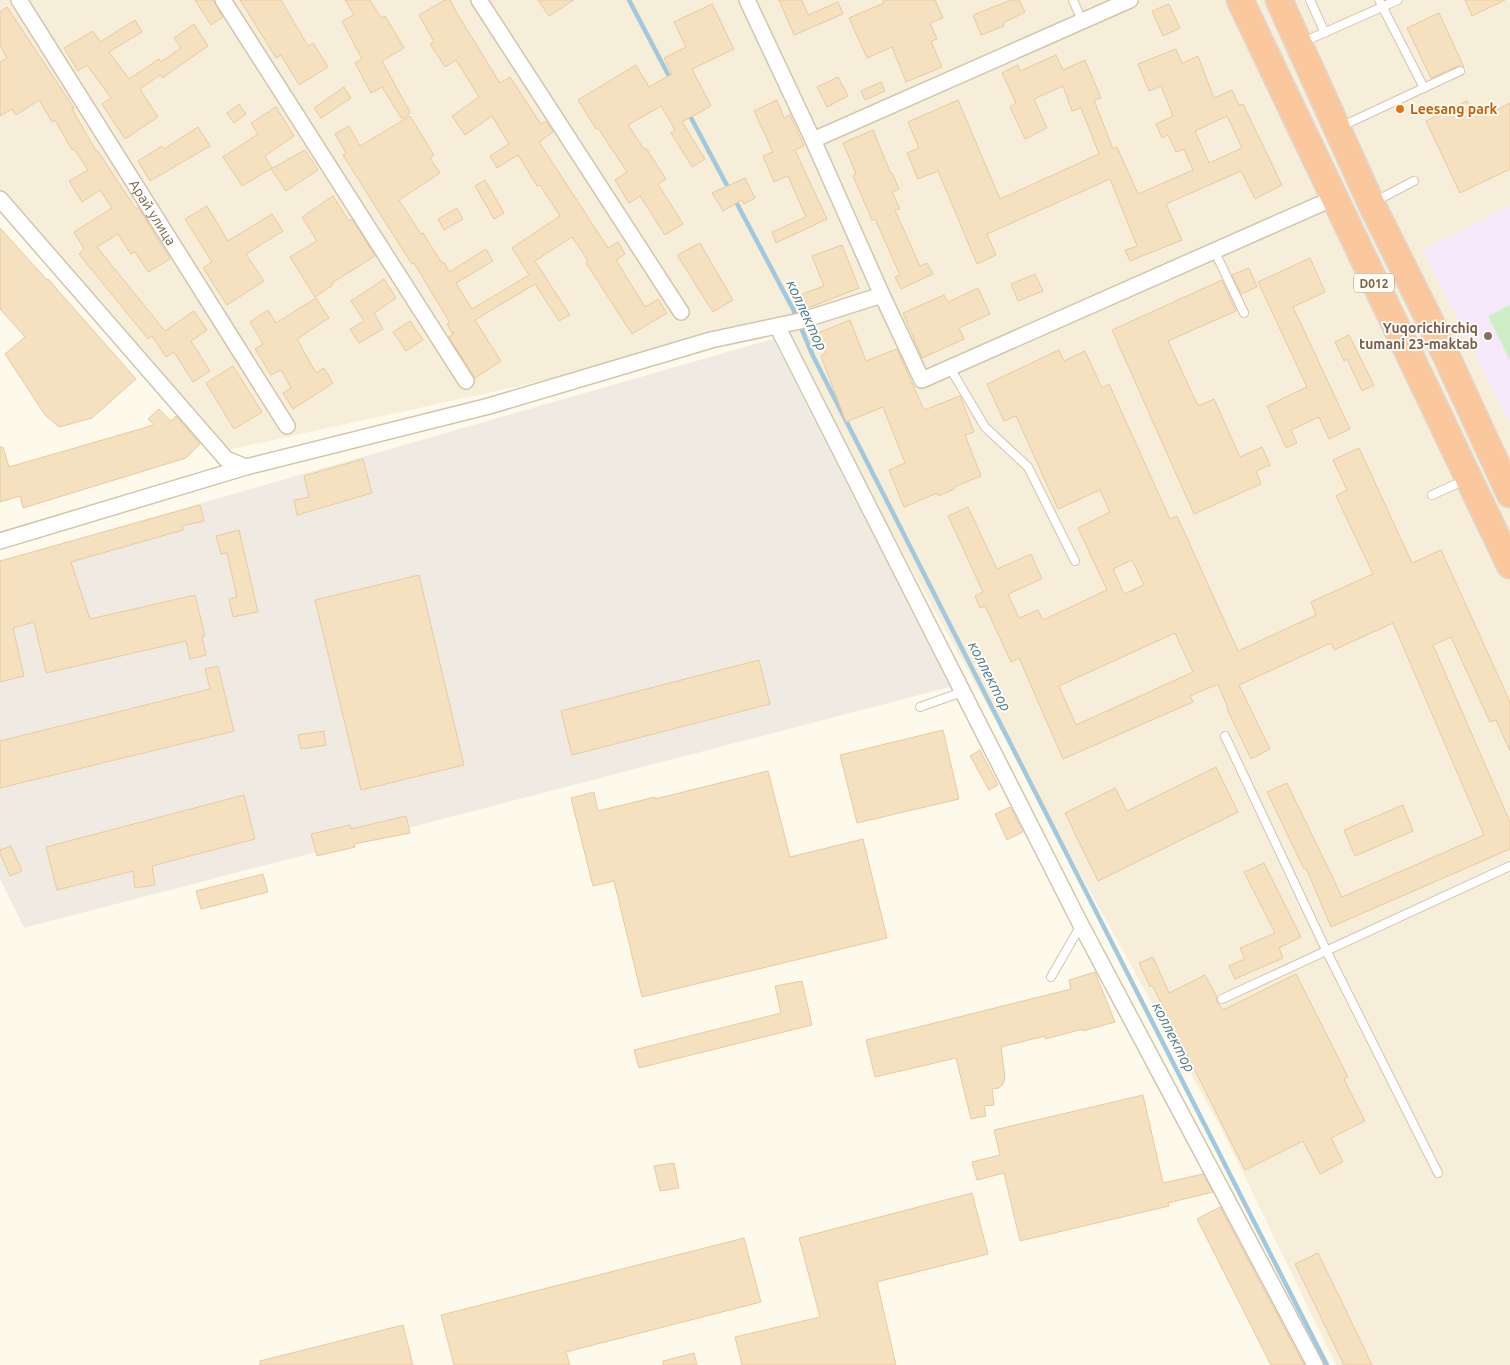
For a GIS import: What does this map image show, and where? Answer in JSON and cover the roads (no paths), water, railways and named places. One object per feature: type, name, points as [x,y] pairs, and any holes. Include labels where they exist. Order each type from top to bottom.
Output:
[{"type":"highway","name":"D012","points":[[1240,0],[1510,565]]},
{"type":"highway","name":"D012","points":[[1279,0],[1371,203],[1503,461],[1510,494]]},
{"type":"highway","points":[[1469,479],[1503,461]]},
{"type":"street","name":"Арай улица","points":[[20,0],[287,426]]},
{"type":"street","points":[[222,0],[466,381]]},
{"type":"street","points":[[479,0],[681,312]]},
{"type":"street","points":[[747,0],[922,380],[1334,198]]},
{"type":"street","points":[[813,140],[1130,0]]},
{"type":"street","points":[[0,199],[226,460],[246,467]]},
{"type":"street","points":[[0,540],[246,467],[489,406],[711,340],[800,321],[882,295]]},
{"type":"street","points":[[779,326],[1081,925],[1315,1365]]},
{"type":"lane","points":[[1073,0],[1082,21]]},
{"type":"lane","points":[[1310,0],[1325,33]]},
{"type":"lane","points":[[1299,44],[1325,33],[1381,4],[1398,0]]},
{"type":"lane","points":[[1381,4],[1424,88]]},
{"type":"lane","points":[[1337,128],[1460,71]]},
{"type":"lane","points":[[1371,203],[1414,181]]},
{"type":"lane","points":[[1215,252],[1244,313]]},
{"type":"lane","points":[[950,368],[985,427],[1028,467],[1075,561]]},
{"type":"lane","points":[[1432,496],[1469,479]]},
{"type":"lane","points":[[920,707],[962,692]]},
{"type":"lane","points":[[1225,736],[1326,952],[1438,1172]]},
{"type":"lane","points":[[1222,999],[1510,866]]},
{"type":"lane","points":[[1051,977],[1081,925]]},
{"type":"waterway","name":"коллектор","points":[[629,0],[671,80]]},
{"type":"waterway","name":"коллектор","points":[[689,114],[730,191]]},
{"type":"waterway","name":"коллектор","points":[[735,200],[794,311],[813,356],[1327,1365]]},
{"type":"place","name":"Leesang park","points":[[1400,109]]},
{"type":"place","name":"Yuqorichirchiq tumani 23-maktab","points":[[1488,336]]}]
